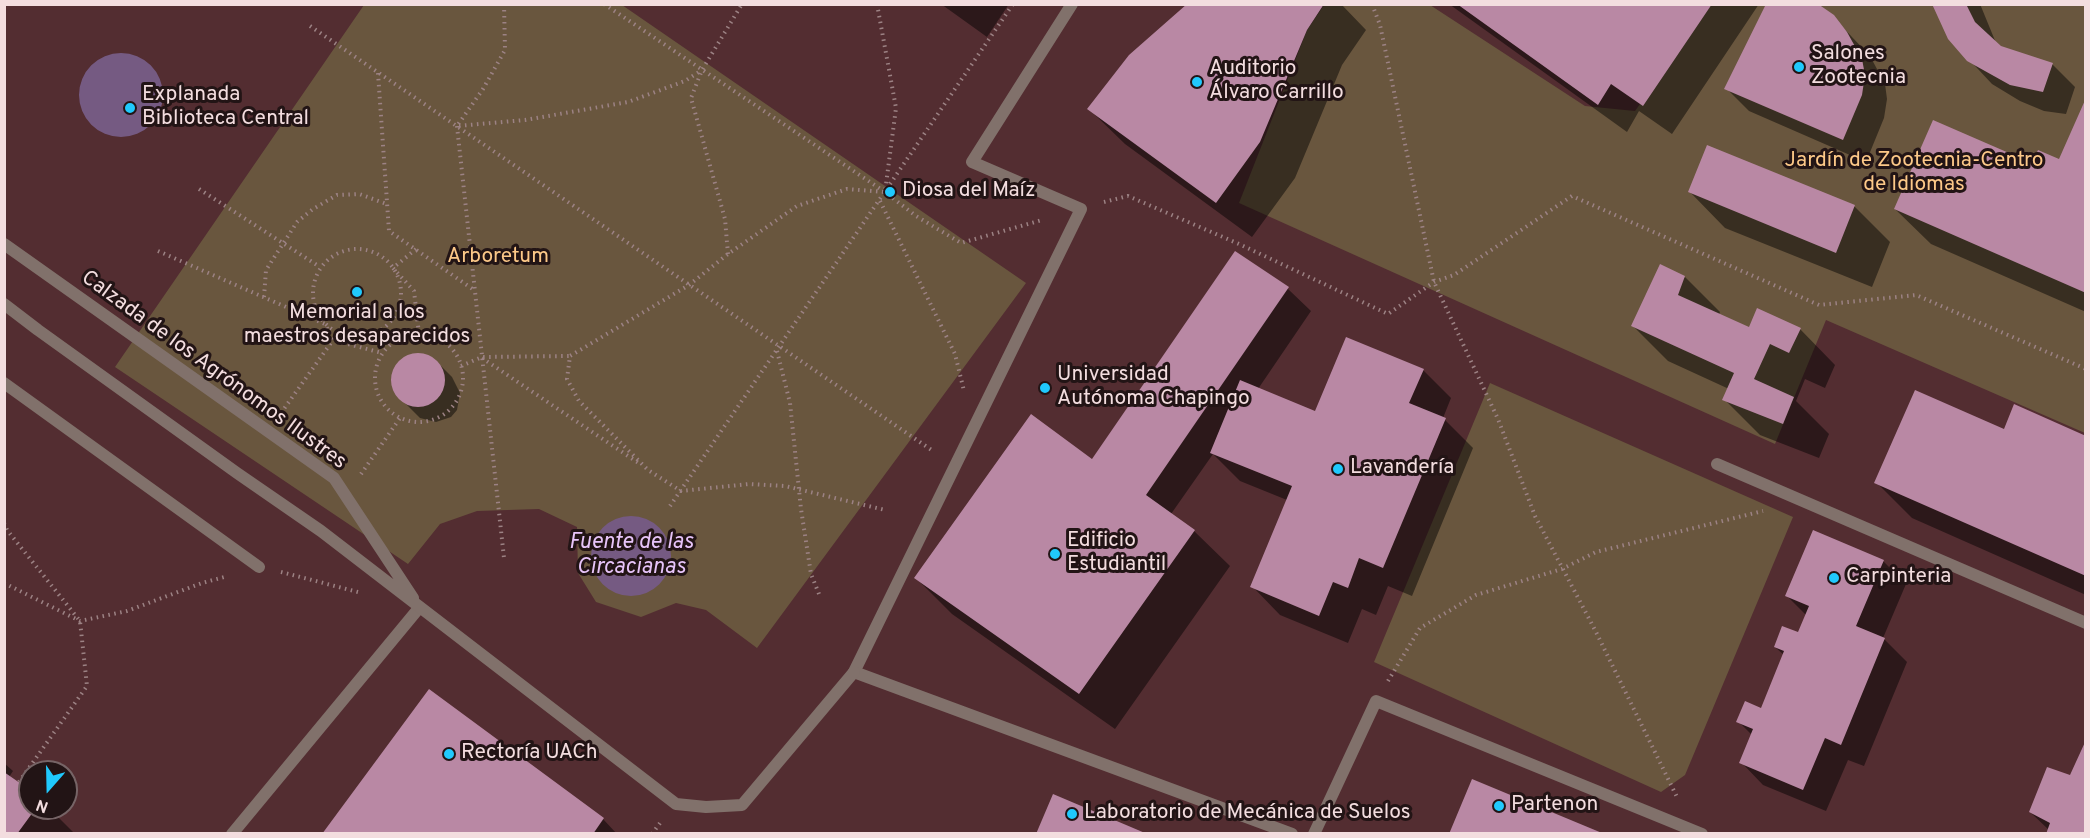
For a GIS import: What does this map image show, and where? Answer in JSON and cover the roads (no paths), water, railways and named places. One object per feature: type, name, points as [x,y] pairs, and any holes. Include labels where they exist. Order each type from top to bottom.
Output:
[{"type":"street","points":[[1072,4],[972,162],[1081,209],[854,672],[1292,834]]},
{"type":"street","name":"Calzada de los Agrónomos Ilustres","points":[[4,244],[334,478],[419,608]]},
{"type":"street","name":"Calzada de los Agrónomos Ilustres","points":[[4,304],[199,446],[321,531],[676,804],[706,807],[742,805],[854,672]]},
{"type":"street","points":[[4,383],[259,567]]},
{"type":"street","points":[[1717,464],[2085,623]]},
{"type":"street","points":[[232,834],[419,608]]},
{"type":"street","points":[[1314,834],[1376,701],[1698,832]]},
{"type":"water","points":[[121,53],[137,56],[151,65],[160,79],[163,95],[160,111],[151,125],[137,134],[121,137],[105,134],[91,125],[82,111],[79,95],[82,79],[91,65],[105,56]]},
{"type":"water","name":"Fuente de las Circacianas","points":[[631,516],[646,519],[659,528],[668,541],[671,556],[668,571],[659,584],[646,593],[631,596],[616,593],[603,584],[594,571],[591,556],[594,541],[603,528],[616,519]]},
{"type":"place","name":"Salones Zootecnia","points":[[1799,67]]},
{"type":"place","name":"Auditorio Álvaro Carrillo","points":[[1197,82]]},
{"type":"place","name":"Explanada Biblioteca Central","points":[[130,108]]},
{"type":"place","name":"Diosa del Maíz","points":[[890,192]]},
{"type":"place","name":"Memorial a los maestros desaparecidos","points":[[357,292]]},
{"type":"place","name":"Universidad Autónoma Chapingo","points":[[1045,388]]},
{"type":"place","name":"Lavandería","points":[[1338,469]]},
{"type":"place","name":"Edificio Estudiantil","points":[[1055,554]]},
{"type":"place","name":"Carpinteria","points":[[1834,578]]},
{"type":"place","name":"Rectoría UACh","points":[[449,754]]},
{"type":"place","name":"Partenon","points":[[1499,806]]},
{"type":"place","name":"Laboratorio de Mecánica de Suelos","points":[[1072,814]]},
{"type":"park label","name":"Jardín de Zootecnia-Centro de Idiomas","points":[[1914,174]]},
{"type":"park label","name":"Arboretum","points":[[498,258]]}]
